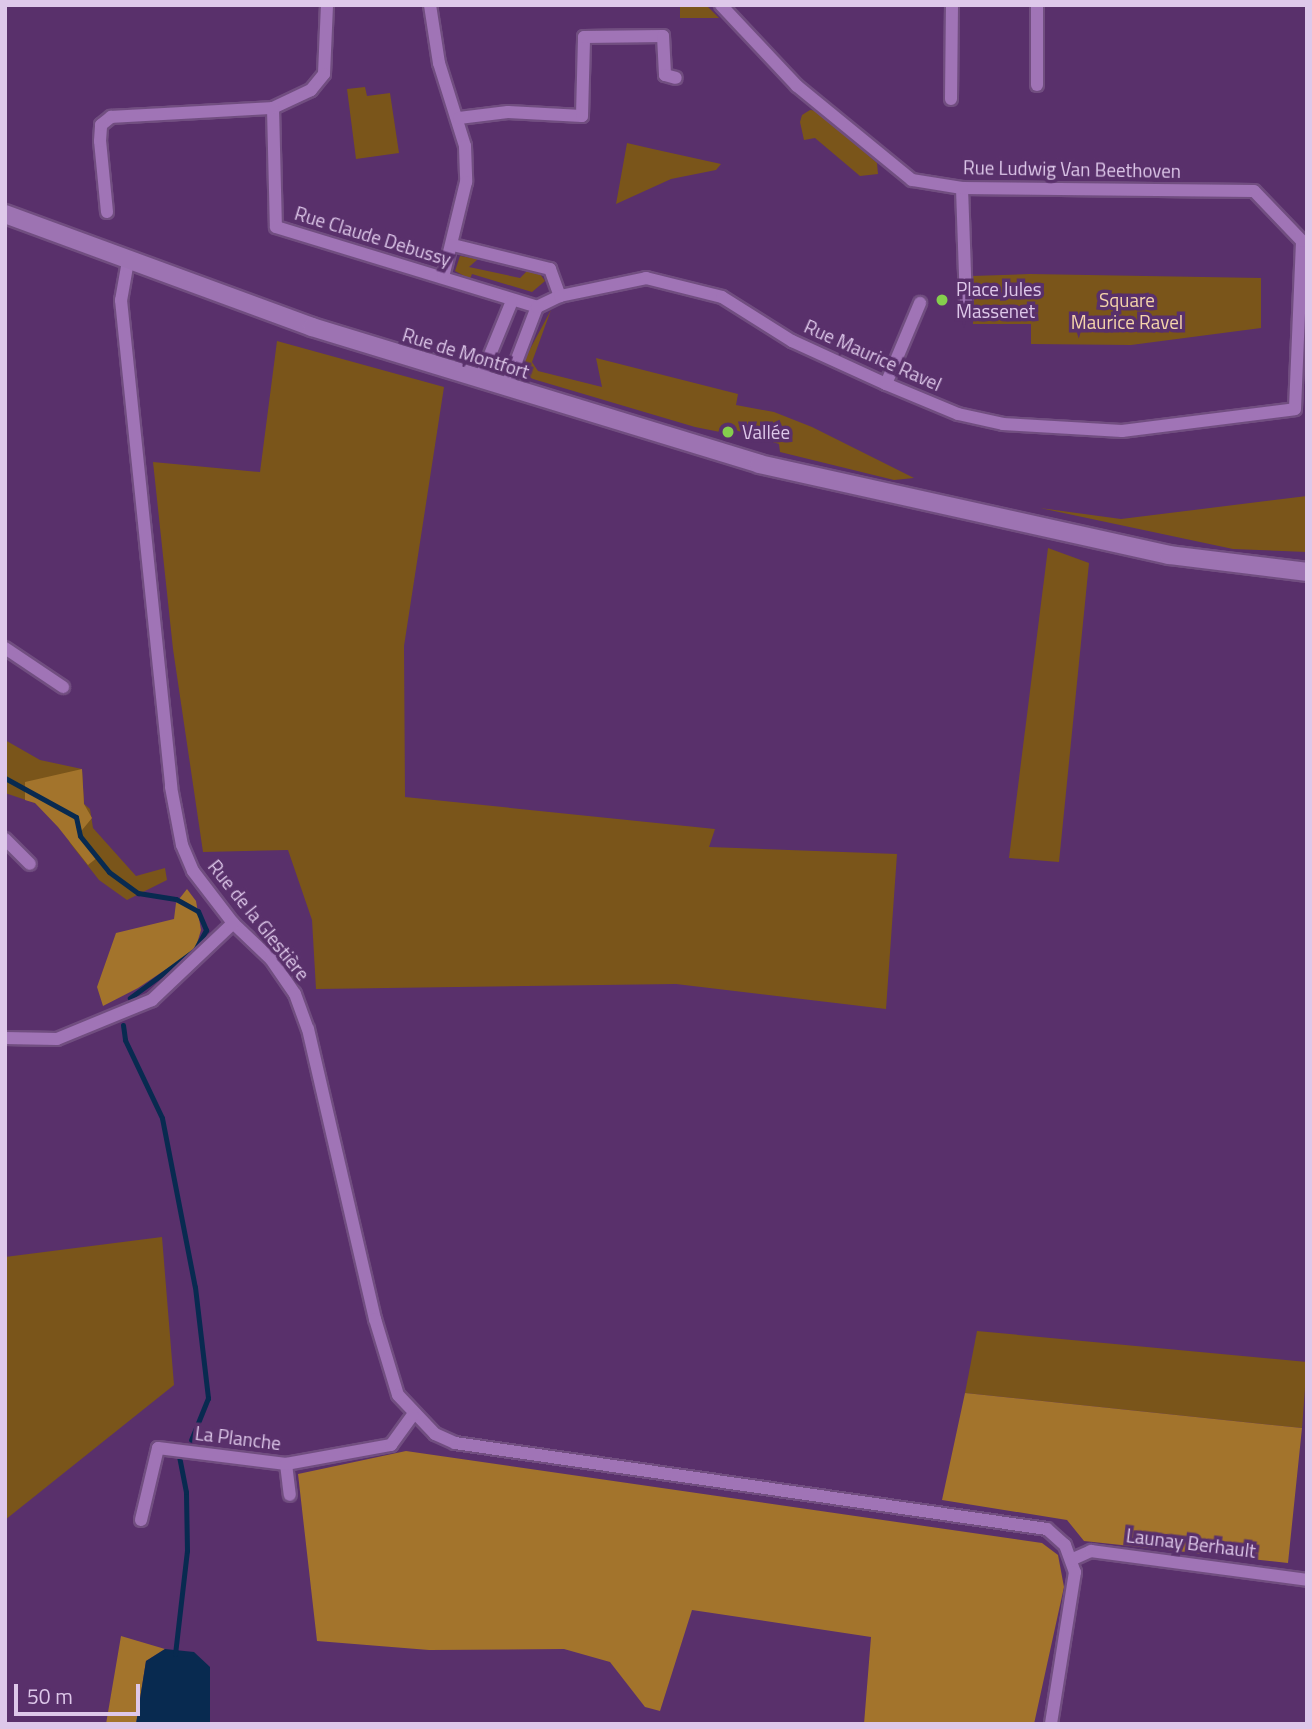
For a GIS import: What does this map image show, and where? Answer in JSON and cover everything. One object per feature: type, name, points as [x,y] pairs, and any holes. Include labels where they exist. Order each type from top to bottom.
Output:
[{"type":"main road","name":"Rue de Montfort","points":[[5,214],[312,327],[721,453],[924,502],[1169,555],[1307,572]]},
{"type":"street","points":[[107,212],[101,125],[111,117],[273,108],[311,90],[324,74],[327,5]]},
{"type":"street","points":[[430,5],[439,63],[459,118],[465,146],[466,182],[453,245],[443,277]]},
{"type":"street","points":[[724,10],[738,5]]},
{"type":"street","points":[[951,99],[952,5]]},
{"type":"street","points":[[1037,5],[1037,85]]},
{"type":"street","name":"Rue Ludwig Van Beethoven","points":[[724,10],[797,86],[912,180],[962,188],[1254,191],[1302,241],[1295,410]]},
{"type":"street","points":[[459,118],[508,112],[582,116],[584,37],[663,36],[665,75],[676,78]]},
{"type":"street","name":"Rue Claude Debussy","points":[[273,108],[276,228],[537,307]]},
{"type":"street","points":[[962,188],[966,303]]},
{"type":"street","name":"Rue Claude Debussy","points":[[453,245],[550,269],[560,296]]},
{"type":"street","name":"Rue de la Glestière","points":[[128,261],[121,300],[171,787],[182,845],[193,871],[233,923],[271,959],[295,994],[304,1017],[385,1359],[398,1395],[413,1415],[435,1434],[455,1443],[1020,1522],[1047,1529],[1073,1559]]},
{"type":"street","name":"Rue Maurice Ravel","points":[[537,307],[560,296],[646,278],[699,288],[722,297],[792,341],[958,414],[1079,431],[1122,431],[1295,410]]},
{"type":"street","points":[[480,379],[513,301]]},
{"type":"street","points":[[886,384],[920,303]]},
{"type":"street","points":[[506,388],[537,307]]},
{"type":"street","points":[[5,648],[63,687]]},
{"type":"street","points":[[5,839],[30,864]]},
{"type":"street","points":[[5,1038],[57,1039],[140,1006],[233,923]]},
{"type":"street","name":"La Planche","points":[[141,1520],[158,1448],[286,1464],[391,1445],[413,1415]]},
{"type":"street","points":[[286,1464],[290,1495]]},
{"type":"street","name":"Launay Berhault","points":[[1073,1559],[1091,1551],[1307,1580]]},
{"type":"street","points":[[1051,1724],[1075,1590],[1073,1559]]},
{"type":"green space","points":[[680,5],[706,5],[719,18],[680,18]]},
{"type":"green space","points":[[365,87],[367,96],[390,93],[399,153],[356,159],[347,89]]},
{"type":"green space","points":[[810,110],[818,111],[877,163],[878,174],[860,176],[815,138],[804,140],[800,122],[802,115]]},
{"type":"green space","points":[[627,143],[721,164],[716,170],[671,179],[616,204]]},
{"type":"green space","points":[[460,256],[478,259],[469,267],[520,278],[529,269],[538,271],[545,281],[532,292],[472,274],[470,279],[455,271]]},
{"type":"green space","name":"Square Maurice Ravel","points":[[1030,274],[1261,278],[1261,328],[1131,345],[1031,344],[1031,324],[973,324],[972,276]]},
{"type":"green space","points":[[551,310],[532,362],[538,371],[602,387],[596,358],[738,394],[736,405],[774,412],[812,427],[914,478],[894,480],[780,452],[779,444],[726,427],[720,432],[695,427],[533,379],[526,375],[523,362]]},
{"type":"green space","points":[[277,341],[444,387],[404,646],[405,797],[715,829],[709,847],[897,854],[886,1009],[676,984],[316,989],[312,920],[288,850],[203,852],[173,649],[153,462],[260,472]]},
{"type":"green space","points":[[1307,496],[1307,552],[1233,549],[1040,508],[1121,519]]},
{"type":"green space","points":[[1048,548],[1089,563],[1059,862],[1009,858]]},
{"type":"green space","points":[[5,740],[40,760],[82,769],[84,804],[90,809],[93,828],[136,876],[165,868],[167,880],[127,900],[99,880],[70,843],[65,826],[35,803],[5,793]]},
{"type":"green space","points":[[162,1237],[174,1385],[5,1520],[5,1257]]},
{"type":"green space","points":[[977,1331],[1307,1362],[1302,1428],[965,1393]]},
{"type":"shaded area","points":[[82,769],[84,804],[92,818],[78,835],[98,857],[88,865],[35,803],[25,800],[25,782]]},
{"type":"shaded area","points":[[187,889],[196,901],[201,930],[195,950],[138,988],[103,1006],[97,987],[116,933],[174,919],[176,903]]},
{"type":"shaded area","points":[[965,1393],[1302,1428],[1288,1563],[1084,1541],[1067,1520],[942,1500]]},
{"type":"shaded area","points":[[406,1451],[1042,1543],[1058,1555],[1064,1587],[1034,1724],[864,1724],[871,1637],[692,1610],[660,1711],[645,1707],[610,1662],[564,1649],[429,1650],[317,1641],[298,1474]]},
{"type":"shaded area","points":[[121,1636],[165,1649],[146,1661],[136,1724],[106,1724]]},
{"type":"water","points":[[165,1649],[194,1652],[210,1667],[210,1724],[136,1724],[146,1661]]},
{"type":"waterway","points":[[5,778],[76,817],[80,836],[109,872],[138,893],[176,899],[198,911],[206,930],[195,950],[130,998]]},
{"type":"waterway","points":[[123,1025],[125,1040],[162,1118],[195,1287],[208,1398],[191,1440]]},
{"type":"waterway","points":[[175,1654],[187,1551],[186,1492],[179,1456]]},
{"type":"place","name":"Place Jules Massenet","points":[[942,300]]},
{"type":"place","name":"Vallée","points":[[728,432]]}]
